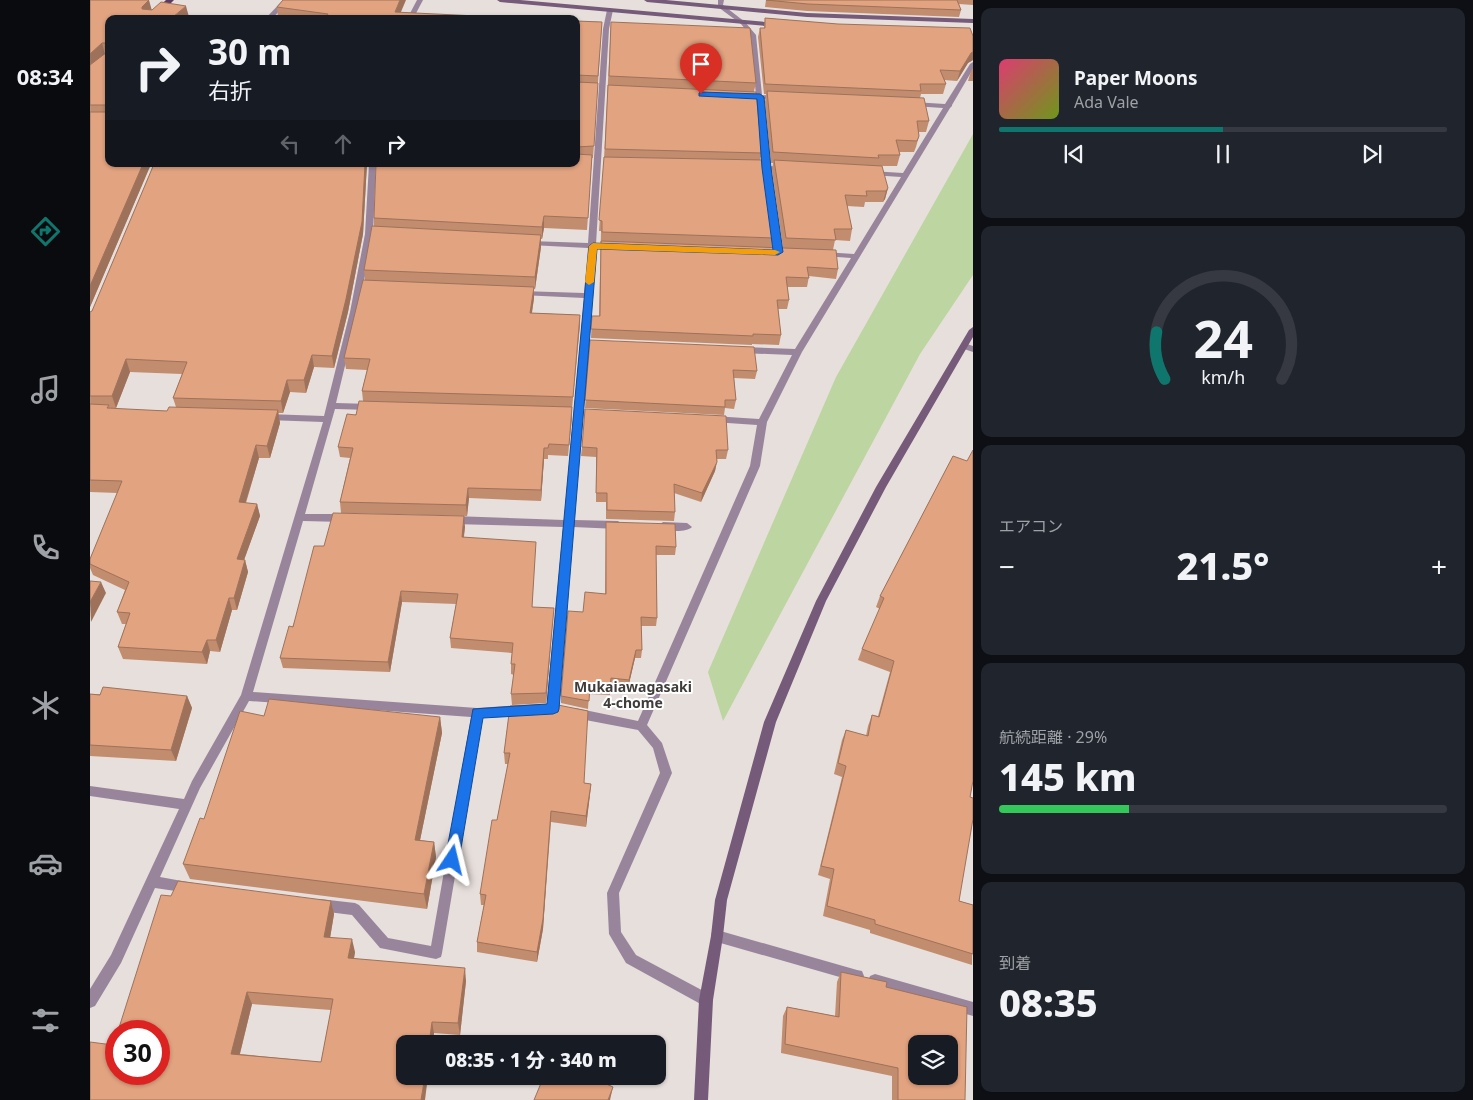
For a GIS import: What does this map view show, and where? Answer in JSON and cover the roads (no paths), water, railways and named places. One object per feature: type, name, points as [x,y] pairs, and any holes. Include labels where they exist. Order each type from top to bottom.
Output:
[{"type":"main road","points":[[154,15],[170,0]]},
{"type":"street","points":[[272,15],[286,0]]},
{"type":"street","points":[[411,15],[420,0]]},
{"type":"street","points":[[500,0],[782,25]]},
{"type":"street","points":[[646,0],[720,3],[806,15],[973,21]]},
{"type":"street","points":[[720,3],[744,23],[753,35],[766,168],[778,252]]},
{"type":"street","points":[[544,709],[590,343],[588,296],[599,163],[607,29],[610,10]]},
{"type":"street","points":[[743,34],[753,35]]},
{"type":"street","points":[[641,726],[756,466],[762,422],[798,352],[973,64]]},
{"type":"street","points":[[731,96],[790,98]]},
{"type":"street","points":[[910,104],[949,106]]},
{"type":"street","points":[[90,1001],[116,959],[196,785],[246,696],[328,419],[364,286],[374,235],[372,167]]},
{"type":"street","points":[[747,167],[795,169]]},
{"type":"street","points":[[860,173],[907,175]]},
{"type":"street","points":[[525,242],[622,247]]},
{"type":"street","points":[[768,252],[788,253]]},
{"type":"street","points":[[817,254],[856,256]]},
{"type":"street","points":[[508,293],[588,296]]},
{"type":"street","points":[[701,1100],[706,1000],[721,900],[770,722],[821,601],[881,487],[969,347],[973,330]]},
{"type":"street","points":[[730,349],[798,352]]},
{"type":"street","points":[[331,406],[381,408]]},
{"type":"street","points":[[259,417],[328,419]]},
{"type":"street","points":[[704,419],[762,422]]},
{"type":"street","points":[[299,517],[349,518]]},
{"type":"street","points":[[438,520],[628,525]]},
{"type":"street","points":[[657,526],[687,527]]},
{"type":"street","points":[[246,696],[477,713],[544,709],[641,726],[658,746],[666,773],[613,893],[615,934],[631,959],[706,1000]]},
{"type":"street","points":[[306,903],[354,909],[385,944],[436,953],[477,713]]},
{"type":"street","points":[[90,790],[188,805]]},
{"type":"street","points":[[152,882],[200,889]]},
{"type":"street","points":[[717,936],[973,1009]]},
{"type":"district","name":"Mukaiawagasaki 4-chome","points":[[633,694]]}]
